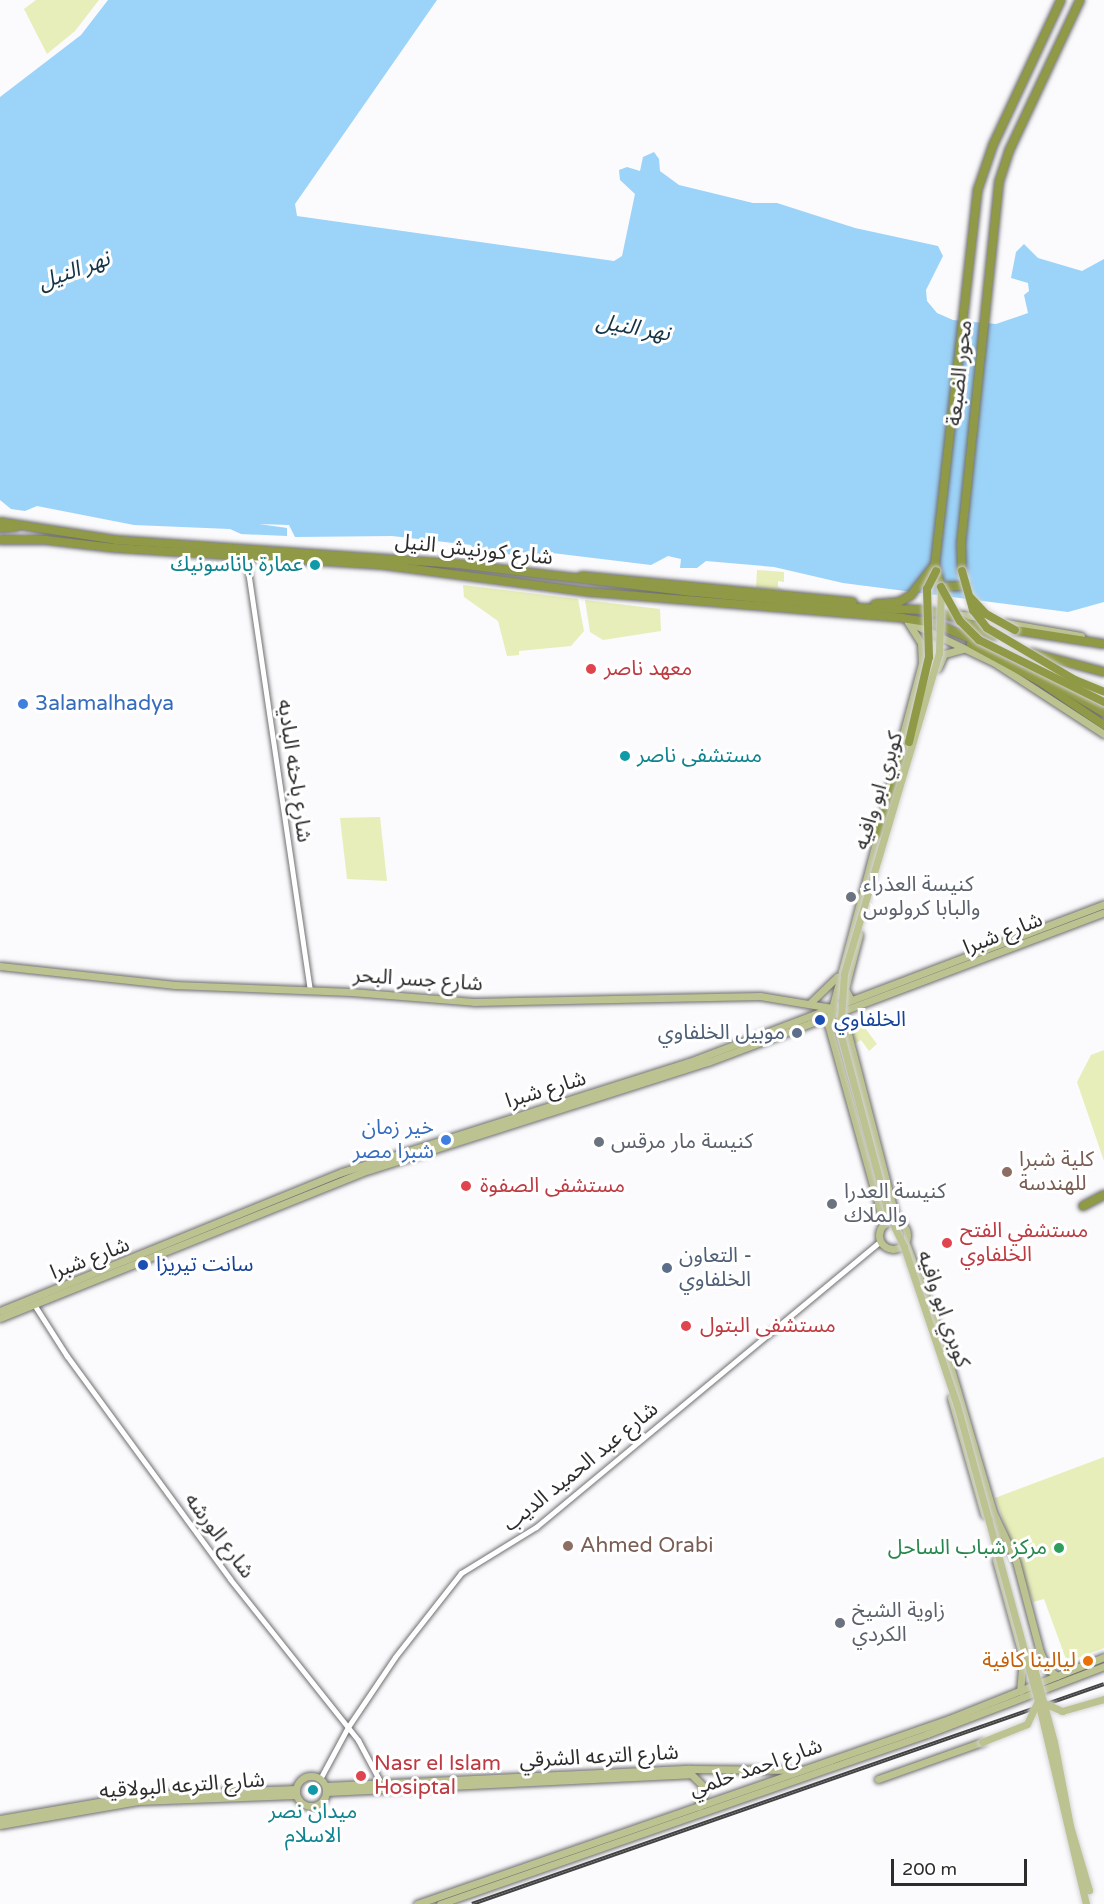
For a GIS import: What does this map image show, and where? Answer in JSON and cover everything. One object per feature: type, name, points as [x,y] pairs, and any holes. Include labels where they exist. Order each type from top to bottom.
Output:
[{"type":"highway","name":"محور الضبعة","points":[[936,567],[978,189],[993,145],[1061,0]]},
{"type":"highway","name":"محور الضبعة","points":[[1080,0],[1009,151],[999,182],[961,544],[964,586],[983,624],[1104,692]]},
{"type":"highway","name":"شارع كورنيش النيل","points":[[0,522],[116,540],[391,559],[613,584],[944,613],[1017,649],[1104,702]]},
{"type":"highway","points":[[0,528],[22,525]]},
{"type":"highway","points":[[0,534],[28,538]]},
{"type":"highway","name":"شارع كورنيش النيل","points":[[0,540],[28,538],[246,557],[383,565],[588,592],[919,620],[1016,659],[1104,714]]},
{"type":"highway","points":[[556,576],[646,580],[884,604],[911,595],[936,567]]},
{"type":"highway","points":[[936,567],[941,587],[960,621],[980,640],[1104,702]]},
{"type":"highway","points":[[878,834],[909,742],[929,657],[927,589],[936,567]]},
{"type":"highway","points":[[588,592],[590,581]]},
{"type":"highway","points":[[611,594],[613,584]]},
{"type":"highway","points":[[941,587],[964,586],[978,607],[1005,626],[1104,642]]},
{"type":"highway","points":[[919,620],[1008,663],[1104,725]]},
{"type":"highway","points":[[1030,652],[1104,672]]},
{"type":"highway","points":[[1083,1206],[1104,1195]]},
{"type":"main road","name":"كوبري ابو وافيه","points":[[941,587],[939,654],[852,944],[841,987],[839,1024],[875,1170],[950,1381],[1041,1702]]},
{"type":"main road","name":"شارع كورنيش النيل","points":[[944,613],[1104,642]]},
{"type":"main road","name":"شارع كورنيش النيل","points":[[905,620],[1013,674],[1104,734]]},
{"type":"main road","points":[[903,1243],[890,1248],[880,1241],[884,1224],[829,1018],[838,975],[878,834],[922,663],[921,643],[905,620]]},
{"type":"main road","points":[[851,1000],[845,989],[930,691],[941,658],[963,649]]},
{"type":"main road","name":"شارع شبرا","points":[[0,1318],[316,1187],[679,1065],[1104,904]]},
{"type":"main road","name":"شارع شبرا","points":[[330,1182],[646,1084],[829,1018],[1104,912]]},
{"type":"main road","points":[[958,959],[961,968]]},
{"type":"main road","name":"شارع جسر البحر","points":[[0,966],[175,985],[309,990],[474,1002],[760,996],[811,1002],[832,1008]]},
{"type":"main road","points":[[936,967],[940,976]]},
{"type":"main road","points":[[811,1002],[824,993],[838,975]]},
{"type":"main road","points":[[843,1012],[897,1222],[905,1228],[903,1243],[949,1388],[1002,1580],[1012,1604]]},
{"type":"main road","name":"شارع شبرا","points":[[0,1311],[35,1306],[316,1187]]},
{"type":"main road","points":[[884,1224],[897,1222]]},
{"type":"main road","points":[[903,1243],[943,1342],[993,1512],[1016,1561],[1044,1664],[1057,1676]]},
{"type":"main road","points":[[972,1473],[980,1470]]},
{"type":"main road","name":"كوبري ابو وافيه","points":[[993,1512],[1000,1551],[1041,1702],[1089,1904]]},
{"type":"main road","points":[[992,1543],[1024,1677],[1020,1691]]},
{"type":"main road","name":"شارع احمد حلمي","points":[[417,1904],[656,1818],[699,1806],[802,1770],[1020,1691],[1104,1657]]},
{"type":"main road","points":[[1024,1677],[1034,1676],[1044,1664]]},
{"type":"main road","name":"شارع احمد حلمي","points":[[440,1904],[938,1730],[1104,1666]]},
{"type":"main road","points":[[879,1779],[1027,1725],[1041,1702],[1062,1711],[1104,1699]]},
{"type":"main road","points":[[703,1785],[712,1769]]},
{"type":"main road","name":"شارع الترعه الشرقي","points":[[326,1789],[712,1769],[802,1770]]},
{"type":"main road","name":"شارع الترعه الشرقي","points":[[326,1789],[381,1783],[628,1774],[691,1774],[703,1785],[699,1806]]},
{"type":"main road","points":[[305,1777],[321,1779],[326,1789],[322,1802],[312,1807],[301,1803],[296,1792],[305,1777]]},
{"type":"main road","name":"شارع الترعه البولاقيه","points":[[0,1819],[121,1797],[296,1792]]},
{"type":"main road","name":"شارع الترعه البولاقيه","points":[[0,1825],[138,1800],[296,1792]]},
{"type":"main road","points":[[656,1818],[663,1826]]},
{"type":"main road","points":[[638,1826],[642,1835]]},
{"type":"street","name":"شارع باحثه الباديه","points":[[246,557],[309,990]]},
{"type":"street","name":"شارع عبد الحميد الديب","points":[[321,1779],[348,1727],[402,1646],[461,1573],[531,1531],[880,1241]]},
{"type":"street","name":"شارع الورشه","points":[[35,1306],[67,1356],[230,1579],[348,1727],[381,1783]]},
{"type":"green space","points":[[36,0],[99,0],[75,31],[47,54],[24,9]]},
{"type":"green space","points":[[757,570],[784,572],[784,582],[778,581],[778,587],[784,590],[756,588]]},
{"type":"green space","points":[[463,585],[578,599],[584,631],[571,646],[519,651],[519,655],[507,656],[498,621],[464,597]]},
{"type":"green space","points":[[585,600],[660,609],[661,631],[603,640],[590,632]]},
{"type":"green space","points":[[380,817],[387,881],[347,879],[340,818]]},
{"type":"green space","points":[[857,1017],[877,1044],[869,1051],[861,1040],[854,1044],[849,1020]]},
{"type":"green space","points":[[1104,1050],[1104,1161],[1077,1082],[1091,1055]]},
{"type":"green space","name":"مركز شباب الساحل","points":[[1104,1457],[1104,1648],[1067,1662],[1044,1599],[1033,1602],[995,1498]]},
{"type":"water","name":"نهر النيل","points":[[108,0],[437,0],[295,204],[297,216],[614,261],[622,256],[635,194],[620,180],[619,170],[627,167],[640,171],[643,157],[654,152],[659,159],[660,171],[679,185],[753,203],[777,203],[855,228],[938,246],[943,256],[926,290],[927,301],[937,313],[953,320],[996,324],[1028,313],[1024,295],[1029,291],[1028,283],[1011,278],[1016,252],[1024,244],[1038,258],[1082,271],[1104,259],[1104,602],[1068,612],[843,583],[774,567],[706,561],[697,568],[680,568],[681,559],[668,556],[651,565],[544,552],[538,557],[474,551],[471,545],[392,536],[295,537],[289,525],[259,524],[287,528],[287,536],[241,534],[230,529],[134,525],[37,506],[25,511],[11,509],[0,500],[0,97],[81,35]]},
{"type":"railway","points":[[472,1904],[1104,1684]]},
{"type":"place","name":"عمارة باناسونيك","points":[[315,565]]},
{"type":"place","name":"معهد ناصر","points":[[591,669]]},
{"type":"place","name":"3alamalhadya","points":[[23,704]]},
{"type":"place","name":"مستشفى ناصر","points":[[625,756]]},
{"type":"place","name":"كنيسة العذراء والبابا كرولوس","points":[[851,897]]},
{"type":"place","name":"الخلفاوي","points":[[820,1020]]},
{"type":"place","name":"موبيل الخلفاوي","points":[[797,1033]]},
{"type":"place","name":"خير زمان شبرا مصر","points":[[446,1140]]},
{"type":"place","name":"كنيسة مار مرقس","points":[[599,1142]]},
{"type":"place","name":"كلية شبرا للهندسة","points":[[1007,1172]]},
{"type":"place","name":"مستشفى الصفوة","points":[[466,1186]]},
{"type":"place","name":"كنيسة العدرا والملاك","points":[[832,1204]]},
{"type":"place","name":"مستشفي الفتح الخلفاوي","points":[[947,1243]]},
{"type":"place","name":"سانت تيريزا","points":[[143,1265]]},
{"type":"place","name":"التعاون - الخلفاوي","points":[[667,1268]]},
{"type":"place","name":"مستشفى البتول","points":[[686,1326]]},
{"type":"place","name":"Ahmed Orabi","points":[[568,1546]]},
{"type":"place","name":"مركز شباب الساحل","points":[[1059,1548]]},
{"type":"place","name":"زاوية الشيخ الكردي","points":[[840,1623]]},
{"type":"place","name":"ليالينا كافية","points":[[1088,1661]]},
{"type":"place","name":"Nasr el Islam Hosiptal","points":[[361,1776]]},
{"type":"place","name":"ميدان نصر الاسلام","points":[[313,1790]]}]
